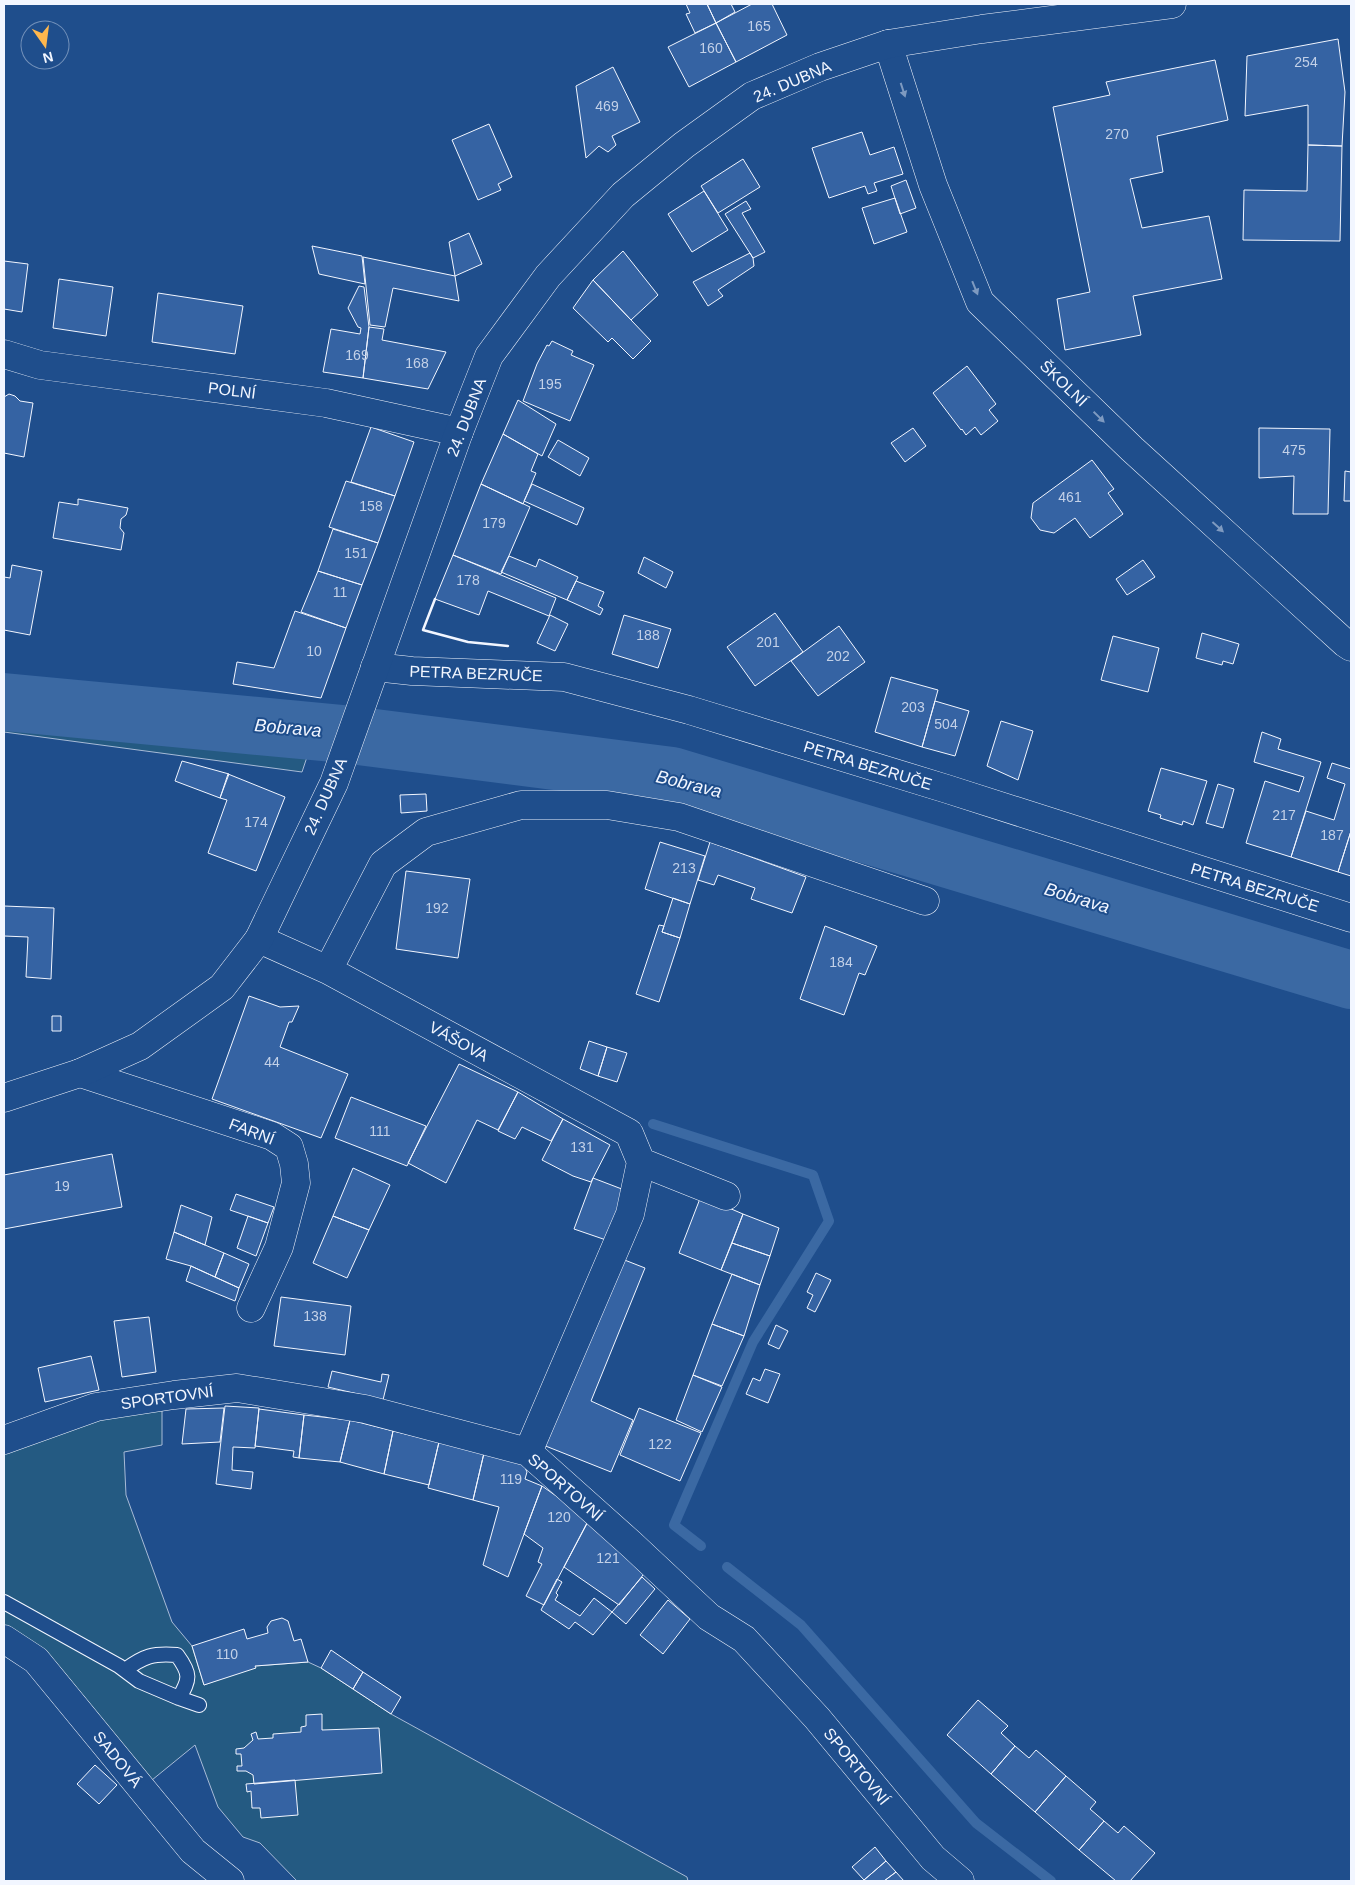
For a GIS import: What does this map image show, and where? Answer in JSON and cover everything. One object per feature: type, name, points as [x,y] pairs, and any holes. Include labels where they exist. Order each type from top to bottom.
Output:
[{"type":"street","name":"24. DUBNA","points":[[4,1098],[80,1073],[140,1046],[222,987],[259,940],[334,784],[459,432],[490,356],[548,276],[623,195],[684,145],[752,96],[820,67],[888,44],[982,29],[1172,4]]},
{"type":"street","name":"ŠKOLNÍ","points":[[888,44],[934,185],[980,302],[1132,449],[1351,647]]},
{"type":"street","name":"POLNÍ","points":[[4,354],[40,365],[326,402],[459,432]]},
{"type":"street","name":"PETRA BEZRUČE","points":[[375,667],[412,671],[564,676],[689,710],[937,786],[1351,918]]},
{"type":"street","points":[[328,970],[383,864],[426,832],[521,805],[607,805],[679,817],[926,901]]},
{"type":"street","name":"VÁŠOVA","points":[[259,940],[328,970],[629,1133],[641,1162]]},
{"type":"street","name":"FARNÍ","points":[[80,1073],[272,1136],[289,1147],[294,1164],[296,1182],[279,1247],[250,1308]]},
{"type":"street","points":[[528,1452],[630,1214],[641,1162],[726,1196]]},
{"type":"street","name":"SPORTOVNÍ","points":[[4,1440],[96,1408],[174,1395],[238,1388],[365,1409],[528,1452],[709,1617],[744,1639],[817,1718],[933,1858],[960,1881]]},
{"type":"street","name":"SADOVÁ","points":[[4,1639],[36,1660],[193,1851],[230,1881]]},
{"type":"lane","points":[[4,1602],[125,1670],[139,1681],[179,1698],[199,1704]]},
{"type":"lane","points":[[125,1670],[141,1659],[159,1653],[177,1655],[186,1667],[188,1683],[179,1698]]},
{"type":"shaded area","points":[[4,676],[93,695],[320,718],[302,772],[4,732]]},
{"type":"shaded area","points":[[162,1405],[162,1445],[124,1452],[126,1495],[172,1622],[192,1646],[204,1685],[255,1666],[308,1662],[321,1668],[391,1714],[687,1877],[688,1881],[297,1881],[260,1843],[243,1837],[218,1807],[195,1745],[152,1780],[58,1665],[4,1628],[4,1449],[85,1418]]},
{"type":"building","points":[[686,4],[707,4],[716,23],[695,33],[686,14],[690,13]]},
{"type":"building","points":[[707,4],[731,4],[735,12],[716,23]]},
{"type":"building","points":[[752,4],[772,4],[787,35],[736,62],[716,23]]},
{"type":"building","points":[[716,23],[736,62],[689,87],[668,47]]},
{"type":"building","points":[[1338,39],[1345,92],[1342,146],[1308,145],[1308,105],[1245,116],[1247,56]]},
{"type":"building","points":[[1215,60],[1228,120],[1157,136],[1163,172],[1130,179],[1142,228],[1209,216],[1222,279],[1133,296],[1141,335],[1065,350],[1057,299],[1090,292],[1053,107],[1110,95],[1106,82]]},
{"type":"building","points":[[613,67],[640,122],[612,136],[616,145],[608,152],[599,146],[586,158],[576,86]]},
{"type":"building","points":[[489,124],[512,177],[498,184],[501,190],[478,200],[452,140]]},
{"type":"building","points":[[862,132],[870,155],[894,147],[903,174],[874,183],[877,191],[868,194],[865,186],[829,198],[812,148]]},
{"type":"building","points":[[1308,145],[1342,146],[1340,241],[1243,240],[1244,190],[1307,191]]},
{"type":"building","points":[[743,159],[760,187],[718,213],[701,186]]},
{"type":"building","points":[[906,180],[916,208],[900,214],[891,186]]},
{"type":"building","points":[[704,191],[728,230],[692,252],[668,214]]},
{"type":"building","points":[[895,198],[907,232],[874,244],[862,208]]},
{"type":"building","points":[[746,201],[751,209],[742,213],[765,252],[753,258],[725,214]]},
{"type":"building","points":[[469,233],[482,264],[455,276],[449,242]]},
{"type":"building","points":[[312,246],[362,256],[365,284],[319,274]]},
{"type":"building","points":[[623,251],[658,295],[631,320],[593,280]]},
{"type":"building","points":[[750,253],[754,266],[718,290],[723,296],[708,306],[693,282]]},
{"type":"building","points":[[363,257],[455,276],[459,301],[393,288],[385,327],[370,325]]},
{"type":"building","points":[[4,261],[28,264],[22,312],[4,309]]},
{"type":"building","points":[[59,279],[113,287],[106,336],[53,328]]},
{"type":"building","points":[[593,280],[651,341],[633,359],[612,338],[608,342],[573,308]]},
{"type":"building","points":[[359,286],[364,287],[369,327],[363,378],[323,372],[331,329],[360,334],[361,328],[358,327],[348,308]]},
{"type":"building","points":[[158,293],[243,306],[235,354],[152,342]]},
{"type":"building","points":[[369,327],[384,329],[382,340],[446,352],[428,389],[363,378]]},
{"type":"building","points":[[552,341],[573,351],[571,355],[594,365],[570,421],[523,401],[537,364],[547,345],[549,346]]},
{"type":"building","points":[[967,366],[996,404],[989,410],[998,421],[981,435],[975,427],[966,435],[933,393]]},
{"type":"building","points":[[9,394],[15,396],[20,401],[33,403],[24,457],[4,453],[4,397]]},
{"type":"building","points":[[518,400],[556,424],[542,456],[503,434]]},
{"type":"building","points":[[371,427],[414,442],[395,496],[351,482]]},
{"type":"building","points":[[913,428],[926,446],[905,462],[891,443]]},
{"type":"building","points":[[1259,428],[1330,429],[1328,514],[1293,514],[1294,476],[1259,478]]},
{"type":"building","points":[[503,434],[538,454],[531,471],[536,473],[523,504],[481,484]]},
{"type":"building","points":[[558,440],[589,458],[580,476],[548,457]]},
{"type":"building","points":[[1092,460],[1114,489],[1108,493],[1123,514],[1090,538],[1075,518],[1054,533],[1040,530],[1031,518],[1033,503]]},
{"type":"building","points":[[1345,471],[1351,472],[1351,501],[1344,501]]},
{"type":"building","points":[[346,481],[395,496],[378,543],[329,527]]},
{"type":"building","points":[[481,484],[530,507],[501,574],[453,555]]},
{"type":"building","points":[[532,484],[584,508],[577,525],[524,501]]},
{"type":"building","points":[[78,499],[128,508],[126,515],[121,519],[120,528],[124,533],[121,550],[53,538],[59,502],[78,505]]},
{"type":"building","points":[[333,529],[378,543],[362,585],[318,571]]},
{"type":"building","points":[[453,555],[556,598],[549,616],[488,591],[479,615],[435,599]]},
{"type":"building","points":[[509,556],[536,567],[539,559],[578,577],[567,600],[501,572]]},
{"type":"building","points":[[644,557],[673,572],[666,588],[638,573]]},
{"type":"building","points":[[1143,560],[1155,577],[1127,595],[1116,579]]},
{"type":"building","points":[[12,565],[42,571],[30,635],[4,630],[4,577],[10,578]]},
{"type":"building","points":[[318,571],[362,585],[346,628],[301,612]]},
{"type":"building","points":[[576,581],[604,592],[598,606],[603,609],[600,615],[567,600]]},
{"type":"building","points":[[295,611],[346,628],[321,698],[233,684],[237,662],[274,668]]},
{"type":"building","points":[[775,613],[803,652],[755,686],[727,647]]},
{"type":"building","points":[[550,615],[568,624],[555,651],[537,643]]},
{"type":"building","points":[[624,615],[671,629],[658,668],[612,654]]},
{"type":"building","points":[[839,626],[865,662],[818,696],[791,661]]},
{"type":"building","points":[[1202,633],[1239,644],[1233,664],[1223,661],[1222,665],[1196,658]]},
{"type":"building","points":[[1113,636],[1159,648],[1148,692],[1101,680]]},
{"type":"building","points":[[891,677],[938,690],[922,747],[875,732]]},
{"type":"building","points":[[935,701],[969,711],[955,756],[922,747]]},
{"type":"building","points":[[1001,721],[1033,731],[1018,780],[987,766]]},
{"type":"building","points":[[1262,732],[1281,739],[1278,749],[1321,762],[1291,857],[1246,843],[1265,781],[1299,792],[1304,777],[1254,762]]},
{"type":"building","points":[[182,761],[229,774],[220,798],[175,781]]},
{"type":"building","points":[[1332,763],[1351,769],[1351,831],[1338,872],[1291,857],[1306,811],[1334,820],[1345,784],[1327,778]]},
{"type":"building","points":[[1161,768],[1207,781],[1193,825],[1183,821],[1182,825],[1160,818],[1161,815],[1148,811]]},
{"type":"building","points":[[228,774],[285,797],[256,871],[208,853],[227,800],[220,798]]},
{"type":"building","points":[[1218,784],[1234,789],[1223,828],[1206,823]]},
{"type":"building","points":[[426,794],[427,811],[401,813],[400,795]]},
{"type":"building","points":[[1351,831],[1351,876],[1338,872]]},
{"type":"building","points":[[660,842],[705,856],[690,904],[645,889]]},
{"type":"building","points":[[710,842],[806,877],[792,913],[751,899],[755,888],[718,875],[714,885],[698,880]]},
{"type":"building","points":[[406,871],[470,879],[458,958],[396,949]]},
{"type":"building","points":[[673,898],[690,904],[680,938],[662,932]]},
{"type":"building","points":[[4,906],[54,908],[51,979],[26,977],[28,937],[4,936]]},
{"type":"building","points":[[659,925],[664,926],[662,932],[680,938],[659,1002],[636,994]]},
{"type":"building","points":[[825,926],[877,946],[865,975],[859,973],[844,1015],[800,999]]},
{"type":"building","points":[[249,996],[280,1007],[299,1006],[292,1022],[289,1022],[280,1047],[348,1074],[321,1138],[212,1099]]},
{"type":"building","points":[[52,1016],[61,1016],[61,1031],[52,1031]]},
{"type":"building","points":[[589,1041],[607,1047],[598,1076],[580,1069]]},
{"type":"building","points":[[607,1047],[627,1053],[617,1082],[598,1076]]},
{"type":"building","points":[[459,1064],[518,1092],[498,1130],[477,1120],[446,1183],[408,1163]]},
{"type":"building","points":[[518,1092],[563,1119],[551,1141],[522,1127],[515,1139],[498,1131]]},
{"type":"building","points":[[351,1097],[426,1126],[407,1166],[335,1138]]},
{"type":"building","points":[[563,1119],[610,1145],[591,1182],[573,1176],[542,1160]]},
{"type":"building","points":[[112,1154],[122,1207],[4,1229],[4,1175]]},
{"type":"building","points":[[353,1168],[390,1185],[369,1230],[333,1216]]},
{"type":"building","points":[[593,1178],[627,1191],[609,1241],[574,1229]]},
{"type":"building","points":[[236,1194],[274,1207],[268,1223],[230,1210]]},
{"type":"building","points":[[701,1196],[743,1214],[721,1270],[679,1253]]},
{"type":"building","points":[[181,1205],[212,1217],[205,1245],[174,1232]]},
{"type":"building","points":[[743,1214],[779,1228],[770,1256],[732,1243]]},
{"type":"building","points":[[248,1216],[268,1223],[256,1256],[237,1248]]},
{"type":"building","points":[[333,1216],[369,1230],[347,1278],[313,1263]]},
{"type":"building","points":[[174,1232],[224,1253],[215,1277],[191,1266],[166,1259]]},
{"type":"building","points":[[732,1243],[770,1256],[760,1285],[721,1270]]},
{"type":"building","points":[[224,1253],[249,1264],[239,1288],[215,1277]]},
{"type":"building","points":[[622,1259],[645,1268],[591,1401],[633,1420],[611,1472],[538,1443]]},
{"type":"building","points":[[191,1266],[239,1288],[235,1301],[186,1281]]},
{"type":"building","points":[[816,1273],[831,1280],[815,1312],[807,1308],[813,1295],[807,1292]]},
{"type":"building","points":[[732,1274],[760,1285],[744,1336],[712,1324]]},
{"type":"building","points":[[281,1297],[351,1306],[345,1355],[274,1346]]},
{"type":"building","points":[[149,1317],[156,1372],[122,1377],[114,1321]]},
{"type":"building","points":[[712,1324],[744,1336],[722,1386],[693,1375]]},
{"type":"building","points":[[776,1325],[788,1331],[779,1349],[768,1344]]},
{"type":"building","points":[[91,1356],[99,1390],[45,1402],[38,1368]]},
{"type":"building","points":[[765,1369],[780,1374],[768,1403],[746,1394],[753,1378],[760,1381]]},
{"type":"building","points":[[332,1371],[381,1382],[382,1374],[389,1375],[383,1400],[328,1387]]},
{"type":"building","points":[[693,1375],[722,1387],[702,1432],[676,1420]]},
{"type":"building","points":[[225,1406],[259,1408],[255,1448],[233,1447],[232,1470],[253,1472],[251,1489],[216,1484]]},
{"type":"building","points":[[224,1408],[220,1442],[182,1444],[186,1409]]},
{"type":"building","points":[[639,1408],[701,1433],[680,1481],[620,1455]]},
{"type":"building","points":[[259,1409],[304,1415],[299,1458],[293,1457],[294,1451],[255,1446]]},
{"type":"building","points":[[304,1415],[350,1420],[340,1462],[299,1458]]},
{"type":"building","points":[[350,1420],[393,1431],[384,1474],[340,1462]]},
{"type":"building","points":[[393,1431],[439,1442],[429,1485],[384,1474]]},
{"type":"building","points":[[439,1442],[484,1453],[473,1500],[428,1488]]},
{"type":"building","points":[[484,1453],[523,1463],[527,1472],[525,1479],[542,1486],[508,1577],[483,1565],[499,1507],[473,1500]]},
{"type":"building","points":[[542,1486],[589,1519],[544,1605],[526,1596],[542,1564],[538,1562],[543,1548],[524,1534]]},
{"type":"building","points":[[590,1518],[647,1570],[619,1605],[564,1567]]},
{"type":"building","points":[[642,1577],[655,1589],[626,1624],[612,1612]]},
{"type":"building","points":[[557,1579],[562,1582],[556,1593],[558,1595],[555,1600],[580,1616],[594,1598],[612,1612],[593,1635],[575,1622],[569,1629],[541,1610]]},
{"type":"building","points":[[668,1600],[690,1619],[663,1654],[640,1635]]},
{"type":"building","points":[[282,1618],[288,1621],[294,1641],[301,1639],[308,1662],[255,1666],[256,1668],[204,1685],[192,1646],[244,1629],[247,1639],[268,1633],[267,1627],[271,1621]]},
{"type":"building","points":[[331,1650],[363,1672],[353,1689],[321,1668]]},
{"type":"building","points":[[363,1672],[401,1697],[391,1714],[353,1689]]},
{"type":"building","points":[[978,1700],[1008,1726],[1001,1733],[1015,1746],[991,1774],[947,1735]]},
{"type":"building","points":[[322,1714],[322,1730],[379,1728],[382,1773],[254,1784],[253,1775],[246,1771],[237,1771],[237,1766],[242,1766],[241,1754],[236,1754],[236,1749],[244,1748],[253,1740],[251,1734],[256,1732],[258,1739],[273,1738],[273,1734],[301,1732],[301,1727],[306,1726],[306,1715]]},
{"type":"building","points":[[1015,1746],[1029,1758],[1036,1750],[1066,1776],[1035,1812],[991,1774]]},
{"type":"building","points":[[95,1765],[117,1785],[99,1804],[77,1784]]},
{"type":"building","points":[[1066,1776],[1096,1802],[1090,1809],[1104,1821],[1079,1850],[1035,1812]]},
{"type":"building","points":[[295,1780],[298,1815],[261,1818],[260,1808],[252,1808],[251,1791],[247,1792],[246,1784]]},
{"type":"building","points":[[1104,1821],[1118,1833],[1124,1826],[1155,1853],[1130,1881],[1116,1881],[1079,1850]]},
{"type":"building","points":[[875,1847],[886,1861],[864,1880],[852,1867]]},
{"type":"building","points":[[886,1861],[896,1872],[884,1881],[864,1880]]},
{"type":"building","points":[[896,1872],[904,1881],[884,1881]]},
{"type":"waterway","name":"Bobrava","points":[[4,702],[343,734],[672,776],[1351,980]]},
{"type":"waterway","points":[[653,1124],[813,1175],[829,1221],[753,1342],[674,1525],[701,1546]]},
{"type":"waterway","points":[[727,1567],[801,1625],[976,1823],[1051,1881]]},
{"type":"wall","points":[[435,599],[423,630],[468,642],[508,646]]}]
